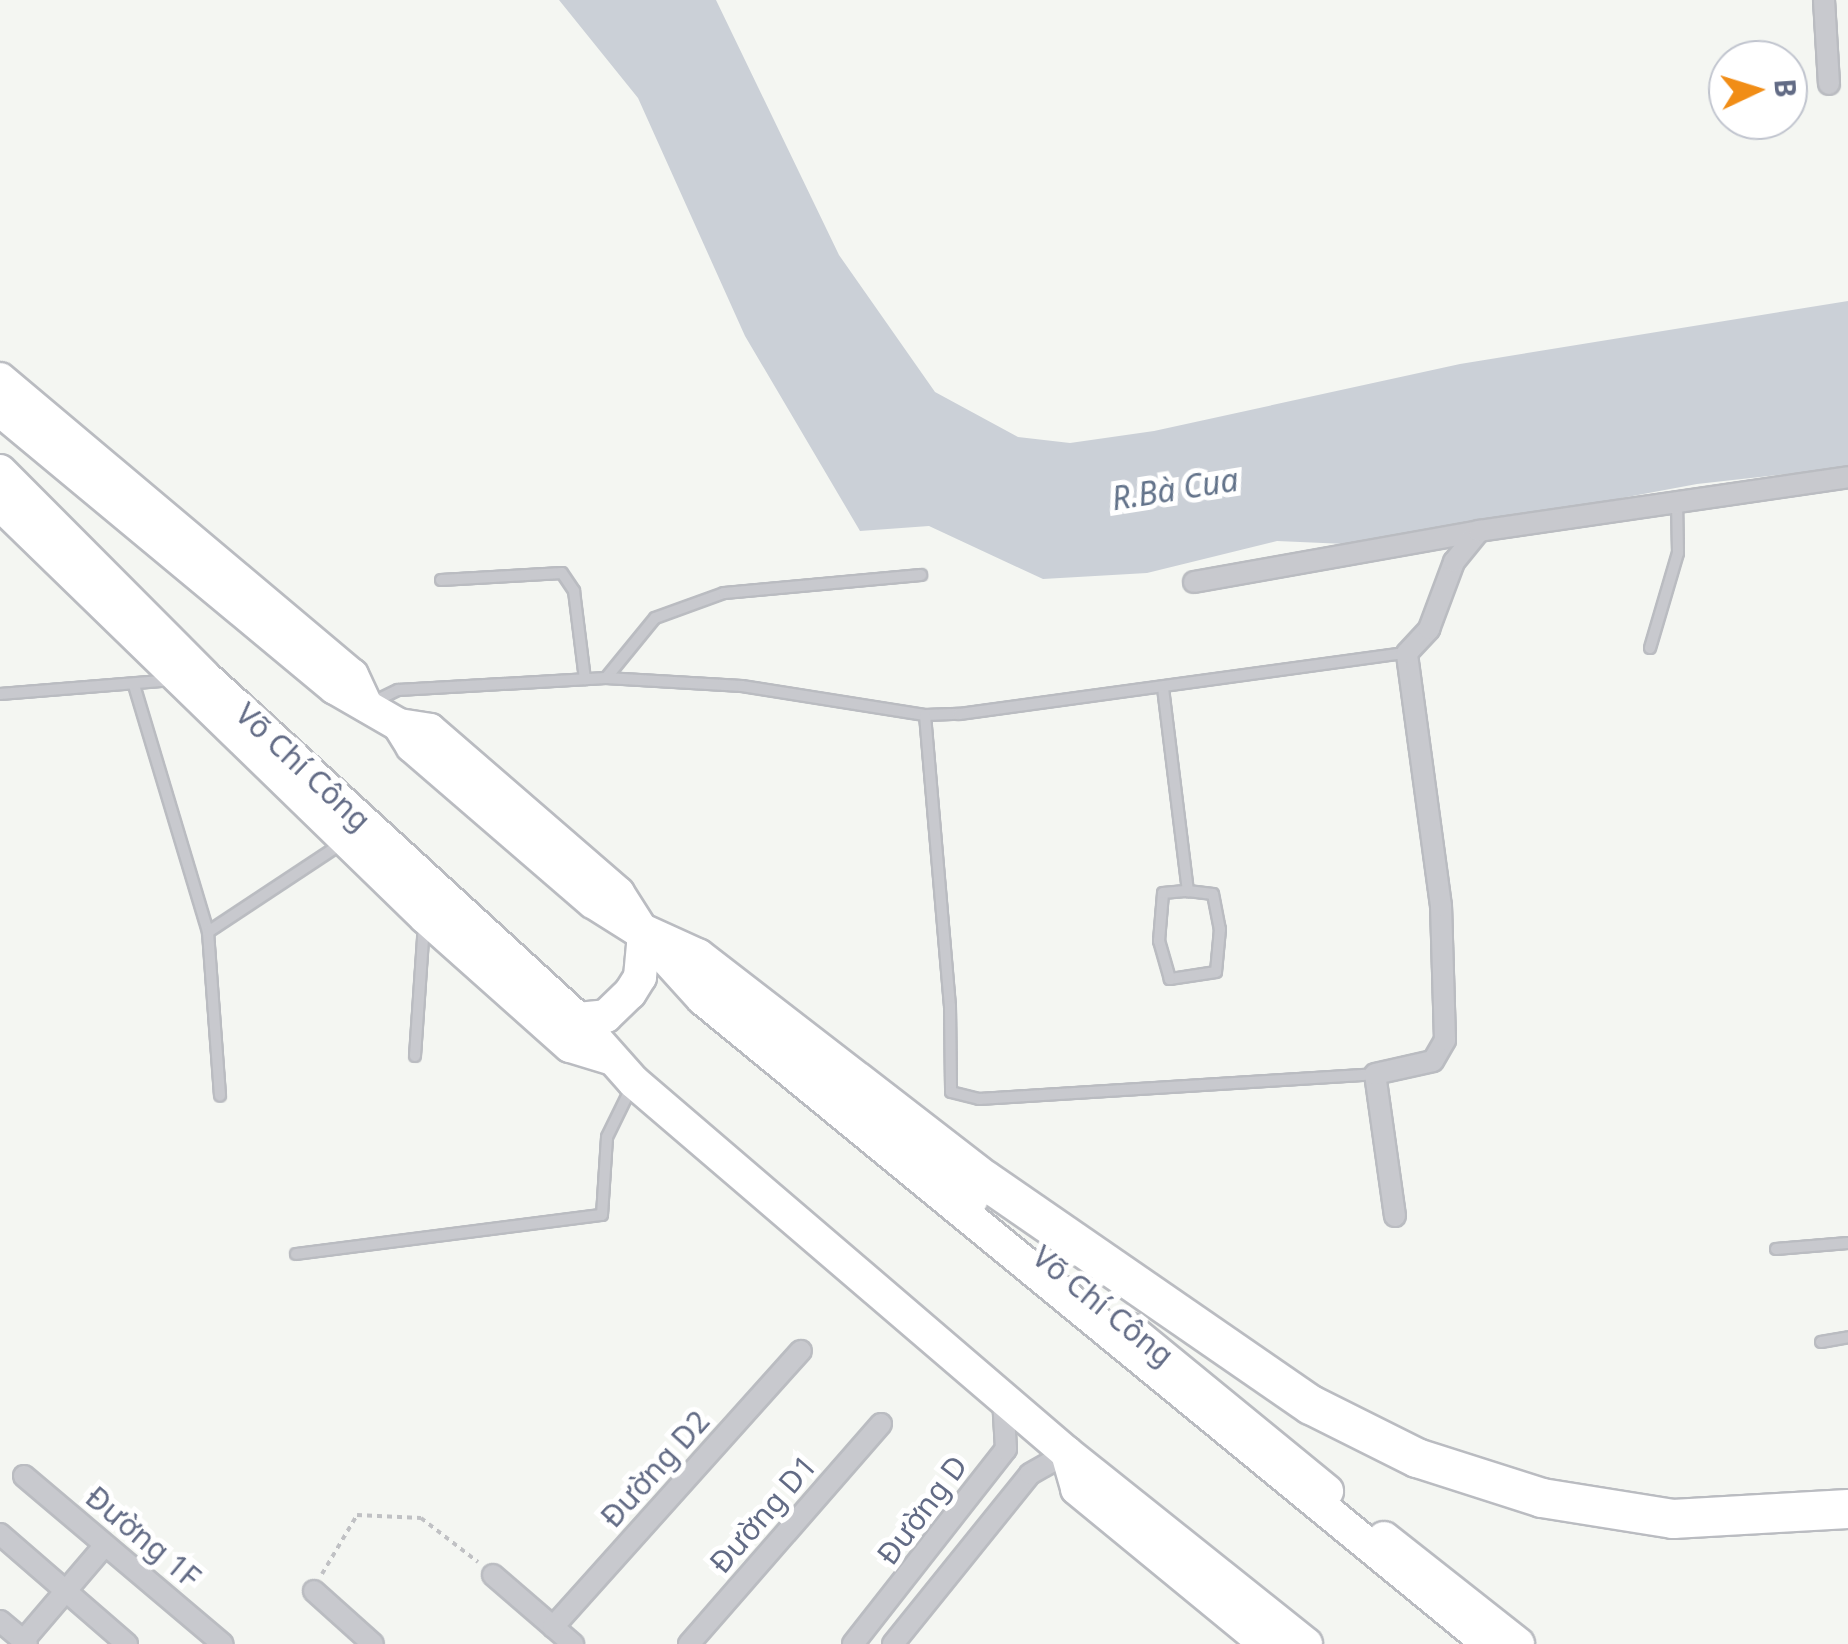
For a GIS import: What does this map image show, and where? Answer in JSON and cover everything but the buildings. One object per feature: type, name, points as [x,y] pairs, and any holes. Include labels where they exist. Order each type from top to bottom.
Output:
[{"type":"highway","points":[[644,934],[697,958],[986,1180],[1311,1404],[1417,1458],[1542,1498],[1674,1518],[1848,1509]]},
{"type":"main road","name":"Võ Chí Công","points":[[0,379],[352,676],[366,705]]},
{"type":"main road","name":"Võ Chí Công","points":[[0,410],[335,688],[399,725],[412,746],[578,889],[644,934],[684,977],[1489,1644]]},
{"type":"main road","name":"Võ Chí Công","points":[[0,471],[190,678]]},
{"type":"main road","name":"Võ Chí Công","points":[[0,504],[356,832],[570,1046],[610,1058]]},
{"type":"main road","name":"Võ Chí Công","points":[[434,907],[578,1019],[634,1082],[1003,1400],[1306,1644]]},
{"type":"main road","points":[[578,1019],[606,1016],[630,993],[640,976],[644,934]]},
{"type":"main road","name":"Võ Chí Công","points":[[684,977],[718,989],[1518,1644]]},
{"type":"main road","points":[[610,1058],[638,1002],[662,982],[684,977]]},
{"type":"main road","name":"Võ Chí Công","points":[[1066,1453],[1077,1488],[1266,1644]]},
{"type":"street","points":[[1824,0],[1828,84]]},
{"type":"street","points":[[1194,582],[1479,531],[1848,477]]},
{"type":"street","points":[[1396,1216],[1376,1074],[1433,1061],[1445,1040],[1441,906],[1407,653],[1429,629],[1454,562],[1479,531]]},
{"type":"street","name":"Đường D2","points":[[553,1627],[801,1351]]},
{"type":"street","name":"Đường D","points":[[853,1644],[878,1618],[1006,1449],[1003,1400]]},
{"type":"street","name":"Đường D1","points":[[690,1644],[881,1424]]},
{"type":"street","name":"Đường D","points":[[901,1641],[1030,1474],[1066,1453]]},
{"type":"street","name":"Đường 1F","points":[[24,1476],[223,1644]]},
{"type":"street","points":[[0,1534],[127,1644]]},
{"type":"street","points":[[0,1621],[25,1642],[105,1545]]},
{"type":"street","points":[[493,1575],[573,1644]]},
{"type":"street","points":[[314,1590],[373,1644]]},
{"type":"street","points":[[878,1618],[901,1641]]},
{"type":"lane","points":[[1650,648],[1678,552],[1677,500]]},
{"type":"lane","points":[[441,580],[562,574],[574,591],[586,679]]},
{"type":"lane","points":[[606,678],[654,618],[724,593],[922,576]]},
{"type":"lane","points":[[366,705],[398,690],[606,678],[742,686],[925,715],[1163,688],[1407,653]]},
{"type":"lane","points":[[0,694],[190,678]]},
{"type":"lane","points":[[134,685],[208,932],[220,1096]]},
{"type":"lane","points":[[1163,688],[1188,891]]},
{"type":"lane","points":[[925,715],[950,1006],[951,1092],[979,1099],[1376,1074]]},
{"type":"lane","points":[[208,932],[356,832]]},
{"type":"lane","points":[[1188,891],[1214,894],[1216,972],[1170,979],[1158,941],[1164,892],[1188,891]]},
{"type":"lane","points":[[415,1056],[434,907]]},
{"type":"lane","points":[[296,1254],[602,1215],[607,1137],[634,1082]]},
{"type":"lane","points":[[1776,1249],[1848,1242]]},
{"type":"lane","points":[[1820,1342],[1848,1338]]},
{"type":"path","points":[[314,1590],[357,1515],[421,1518],[493,1575]]},
{"type":"water","name":"R.Bà Cua","points":[[559,0],[716,0],[839,255],[935,392],[1018,437],[1070,443],[1154,431],[1460,364],[1848,301],[1848,467],[1697,484],[1369,545],[1277,541],[1147,573],[1043,579],[929,526],[860,531],[745,336],[638,98]]}]
